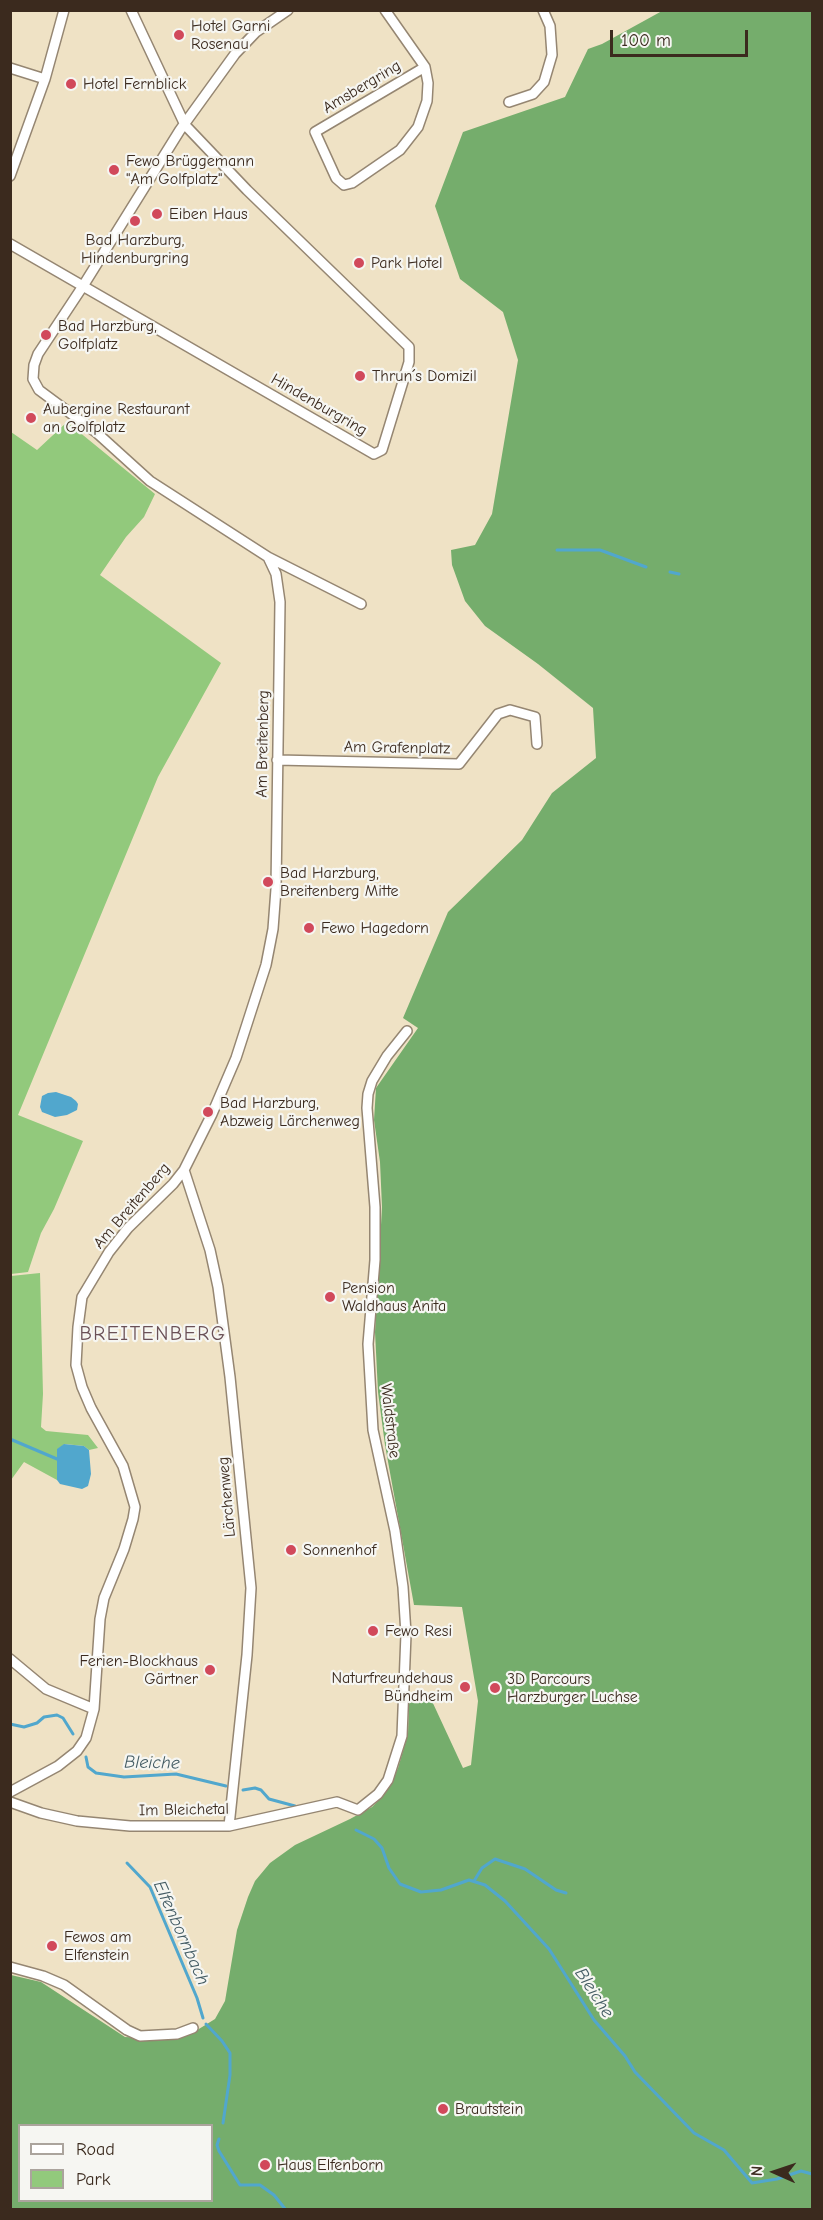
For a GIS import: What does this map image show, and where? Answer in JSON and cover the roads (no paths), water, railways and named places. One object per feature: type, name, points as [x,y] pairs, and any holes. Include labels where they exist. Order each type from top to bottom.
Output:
[{"type":"street","points":[[10,176],[45,79],[64,10]]},
{"type":"street","points":[[131,10],[184,125]]},
{"type":"street","points":[[288,10],[256,32],[235,54],[184,125],[38,354],[33,379],[39,390],[97,433],[150,481],[268,556],[361,604]]},
{"type":"street","name":"Amsbergring","points":[[385,10],[425,67],[428,83],[427,101],[417,127],[400,150],[352,183],[344,185],[336,177],[315,132],[425,67]]},
{"type":"street","points":[[509,102],[533,94],[544,82],[552,55],[550,26],[543,10]]},
{"type":"street","points":[[10,68],[45,79]]},
{"type":"street","name":"Hindenburgring","points":[[83,286],[374,454],[382,450],[409,362],[409,347],[247,190],[184,125]]},
{"type":"street","points":[[10,244],[83,286]]},
{"type":"street","name":"Am Breitenberg","points":[[10,1792],[58,1766],[77,1750],[86,1738],[94,1709],[100,1619],[104,1598],[124,1549],[135,1507],[123,1466],[82,1388],[76,1365],[82,1297],[97,1270],[128,1228],[173,1184],[184,1170],[212,1114],[236,1058],[266,964],[273,929],[276,889],[280,602],[276,574],[268,556]]},
{"type":"street","name":"Am Grafenplatz","points":[[277,760],[459,764],[498,714],[510,710],[535,717],[537,744]]},
{"type":"street","name":"Waldstraße","points":[[358,1810],[378,1794],[388,1780],[402,1736],[406,1634],[403,1587],[395,1531],[373,1430],[368,1344],[375,1260],[375,1207],[367,1108],[372,1081],[387,1056],[407,1031]]},
{"type":"street","name":"Lärchenweg","points":[[184,1170],[210,1250],[218,1287],[230,1377],[250,1587],[248,1655],[229,1826]]},
{"type":"street","points":[[10,1659],[46,1689],[94,1709]]},
{"type":"street","name":"Im Bleichetal","points":[[10,1802],[41,1813],[76,1821],[130,1826],[229,1826],[337,1802],[358,1810]]},
{"type":"street","points":[[10,1967],[43,1976],[64,1985],[140,2036],[177,2034],[193,2028]]},
{"type":"water","points":[[56,1092],[76,1101],[77,1110],[55,1117],[42,1112],[40,1107],[42,1096]]},
{"type":"water","points":[[64,1444],[84,1446],[89,1450],[91,1474],[88,1486],[82,1489],[60,1484],[57,1480],[57,1449]]},
{"type":"waterway","points":[[557,550],[600,550],[646,567]]},
{"type":"waterway","points":[[670,572],[679,574]]},
{"type":"waterway","points":[[10,1439],[57,1459]]},
{"type":"waterway","name":"Bleiche","points":[[10,1724],[24,1727],[37,1723],[44,1717],[57,1715],[63,1718],[73,1734]]},
{"type":"waterway","name":"Bleiche","points":[[86,1757],[88,1767],[96,1773],[124,1777],[176,1774],[226,1786]]},
{"type":"waterway","name":"Bleiche","points":[[243,1790],[255,1788],[261,1790],[269,1799],[295,1806]]},
{"type":"waterway","name":"Bleiche","points":[[356,1830],[374,1839],[382,1848],[389,1868],[400,1884],[421,1892],[441,1890],[469,1880],[485,1885],[505,1901],[549,1949],[594,2020],[625,2056],[635,2072],[694,2133],[724,2150],[752,2183],[777,2179],[801,2171],[812,2174]]},
{"type":"waterway","points":[[474,1881],[482,1868],[495,1859],[525,1869],[556,1890],[566,1893]]},
{"type":"waterway","name":"Elfenbornbach","points":[[127,1863],[150,1887],[197,1998],[203,2018]]},
{"type":"waterway","name":"Elfenbornbach","points":[[206,2024],[230,2053],[230,2075],[223,2123]]},
{"type":"waterway","name":"Elfenbornbach","points":[[219,2139],[217,2145],[219,2151],[240,2185],[260,2185],[274,2195],[286,2210]]},
{"type":"place","name":"Hotel Garni Rosenau","points":[[179,35]]},
{"type":"place","name":"Hotel Fernblick","points":[[71,84]]},
{"type":"place","name":"Fewo Brüggemann \"Am Golfplatz\"","points":[[114,170]]},
{"type":"place","name":"Eiben Haus","points":[[157,214]]},
{"type":"place","name":"Bad Harzburg, Hindenburgring","points":[[135,221]]},
{"type":"place","name":"Park Hotel","points":[[359,263]]},
{"type":"place","name":"Bad Harzburg, Golfplatz","points":[[46,335]]},
{"type":"place","name":"Thrun´s Domizil","points":[[360,376]]},
{"type":"place","name":"Aubergine Restaurant an Golfplatz","points":[[31,418]]},
{"type":"place","name":"Bad Harzburg, Breitenberg Mitte","points":[[268,882]]},
{"type":"place","name":"Fewo Hagedorn","points":[[309,928]]},
{"type":"place","name":"Bad Harzburg, Abzweig Lärchenweg","points":[[208,1112]]},
{"type":"place","name":"Pension Waldhaus Anita","points":[[330,1297]]},
{"type":"place","name":"Sonnenhof","points":[[291,1550]]},
{"type":"place","name":"Fewo Resi","points":[[373,1631]]},
{"type":"place","name":"Ferien-Blockhaus Gärtner","points":[[210,1670]]},
{"type":"place","name":"Naturfreundehaus Bündheim","points":[[465,1687]]},
{"type":"place","name":"3D Parcours Harzburger Luchse","points":[[495,1688]]},
{"type":"place","name":"Fewos am Elfenstein","points":[[52,1946]]},
{"type":"place","name":"Brautstein","points":[[443,2109]]},
{"type":"place","name":"Haus Elfenborn","points":[[265,2165]]},
{"type":"district","name":"BREITENBERG","points":[[153,1334]]}]
